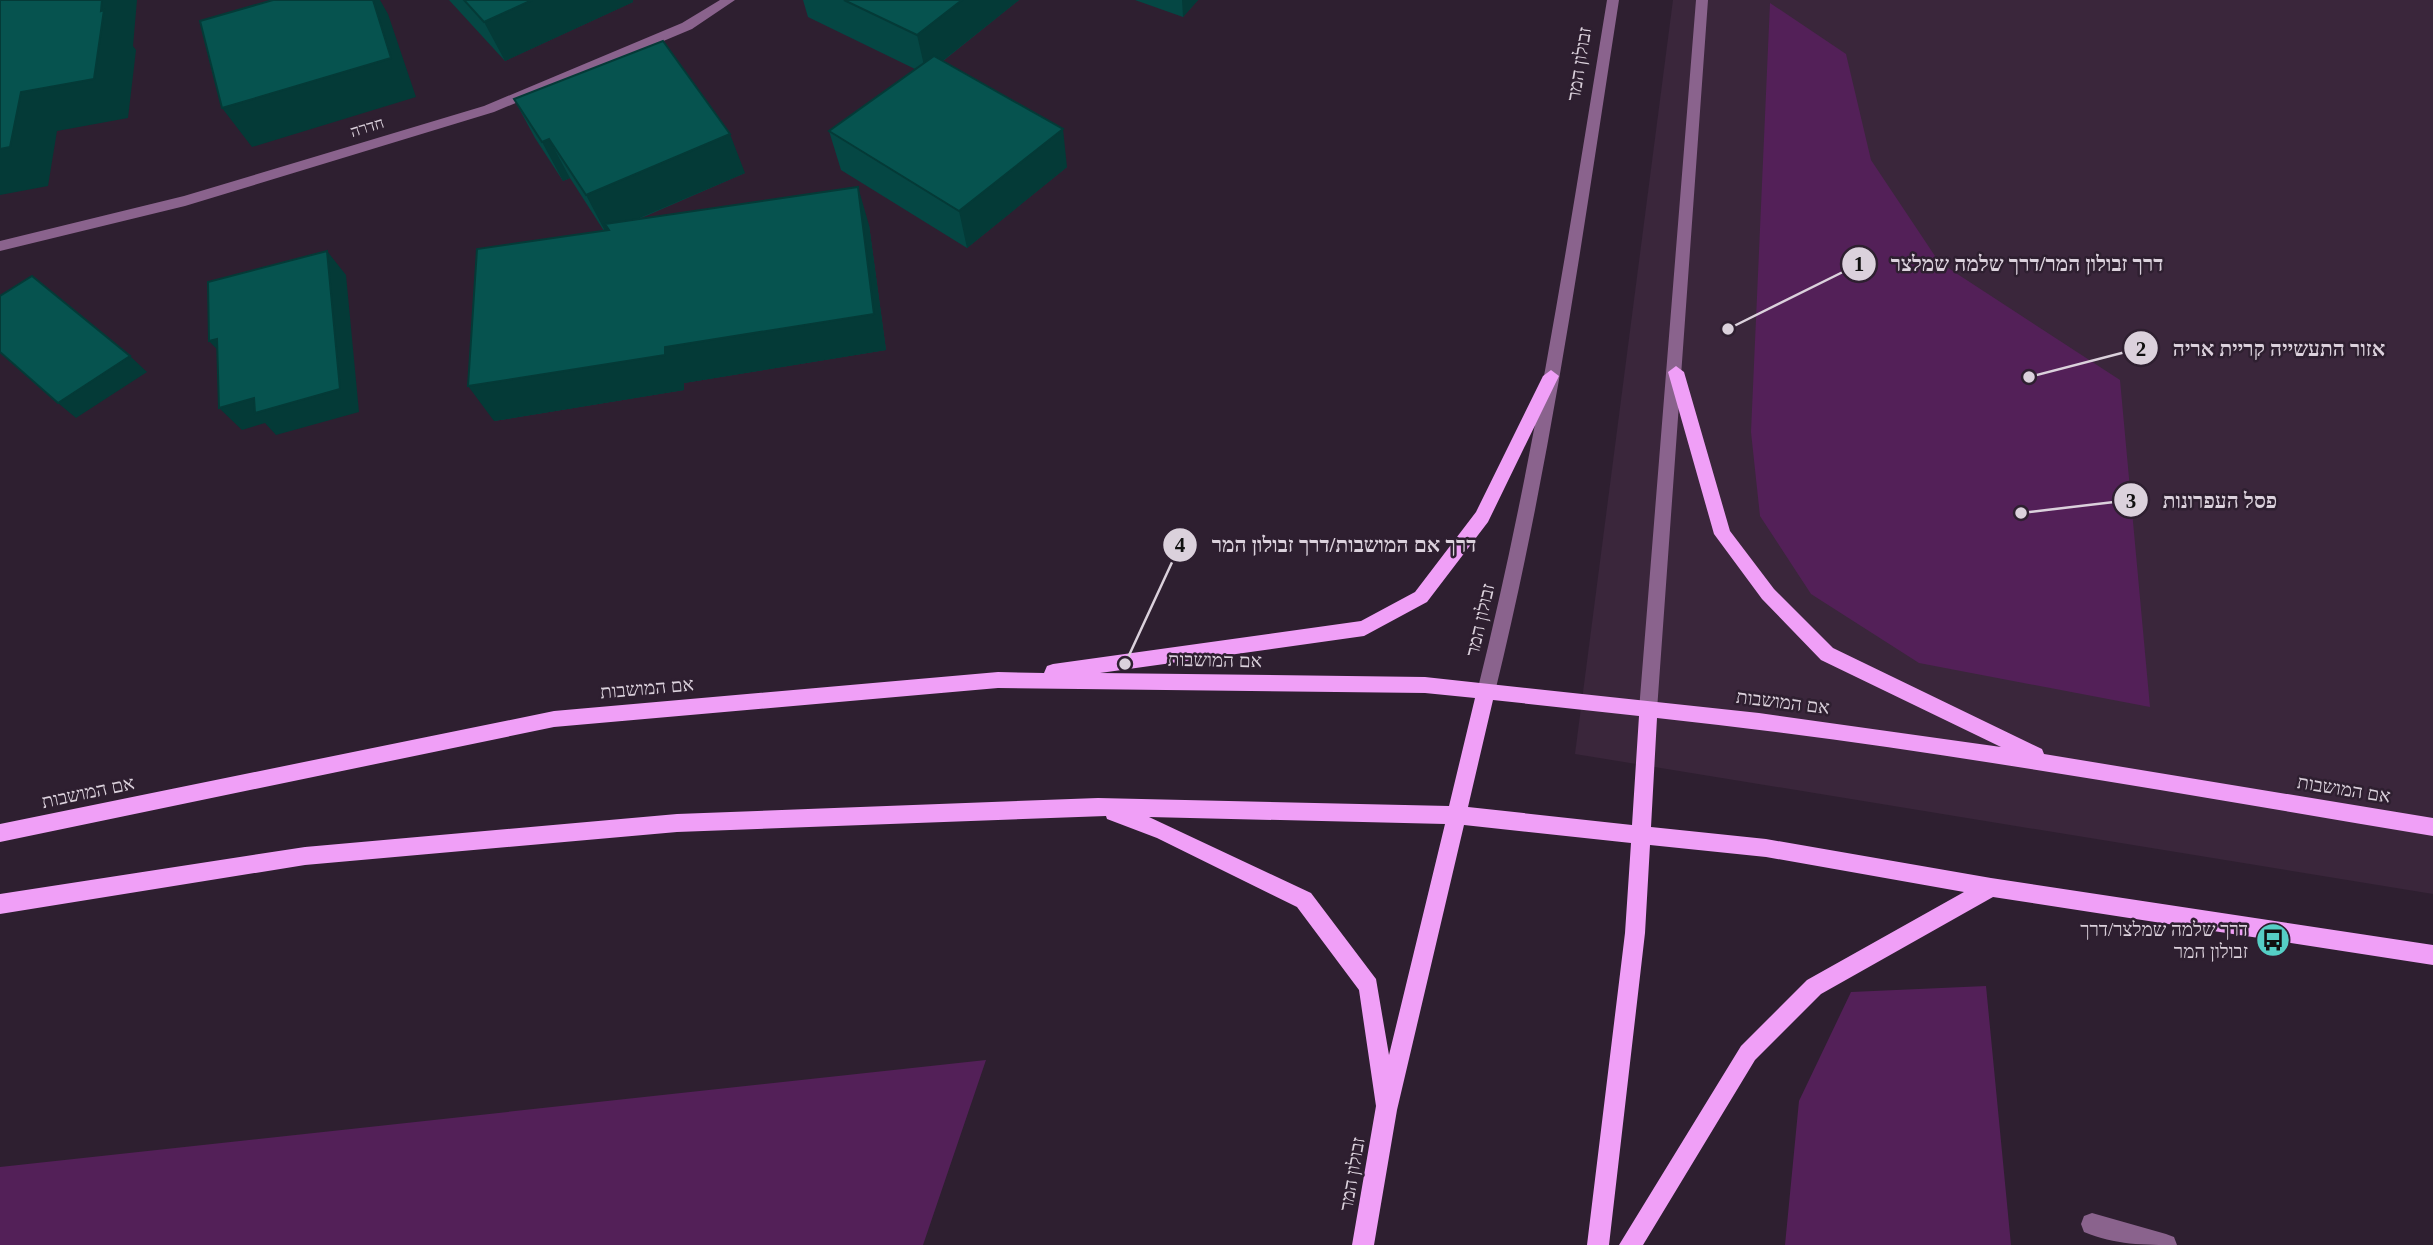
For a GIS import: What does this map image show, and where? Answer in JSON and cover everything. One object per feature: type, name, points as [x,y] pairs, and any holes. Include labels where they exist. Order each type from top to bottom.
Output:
[{"type":"main road","points":[[1676,372],[1722,534],[1800,628],[1827,654],[2050,763]]},
{"type":"main road","points":[[998,680],[1364,628],[1421,597],[1482,517],[1551,376]]},
{"type":"main road","name":"אם המושבות","points":[[0,833],[554,719],[998,680],[1425,685],[1759,721],[2050,763],[2433,827]]},
{"type":"main road","name":"זבולון המר","points":[[1363,1245],[1386,1111],[1429,943],[1455,816],[1486,692]]},
{"type":"main road","points":[[1598,1245],[1635,933],[1648,710]]},
{"type":"main road","points":[[1098,807],[1163,831],[1304,900],[1369,986],[1386,1111]]},
{"type":"main road","points":[[0,904],[305,856],[677,822],[1098,807],[1455,816],[1640,834],[1766,848],[1991,887],[2433,955]]},
{"type":"main road","points":[[1630,1245],[1748,1053],[1814,986],[1991,887]]},
{"type":"street","name":"חדרה","points":[[0,246],[185,201],[489,109],[687,26],[729,0]]},
{"type":"street","name":"זבולון המר","points":[[1486,692],[1507,614],[1551,376],[1613,0]]},
{"type":"street","points":[[1648,710],[1676,372],[1697,34],[1702,0]]},
{"type":"street","points":[[2092,1224],[2166,1245]]},
{"type":"shaded area","points":[[1673,0],[2433,0],[2433,894],[1575,754]]},
{"type":"shaded area","points":[[1770,3],[1846,54],[1871,160],[1939,262],[2120,380],[2150,707],[1919,663],[1811,594],[1760,516],[1751,432]]},
{"type":"shaded area","points":[[1986,986],[2011,1245],[1785,1245],[1799,1101],[1851,992]]},
{"type":"shaded area","points":[[986,1060],[923,1245],[0,1245],[0,1167]]},
{"type":"building","points":[[0,0],[102,0],[101,11],[104,10],[94,79],[21,92],[10,147],[0,149]]},
{"type":"building","points":[[273,0],[373,0],[391,58],[222,108],[200,21]]},
{"type":"building","points":[[464,0],[532,0],[484,22]]},
{"type":"building","points":[[844,0],[962,0],[917,35]]},
{"type":"building","points":[[663,41],[730,134],[586,195],[549,139],[542,142],[514,99]]},
{"type":"building","points":[[934,56],[1063,129],[959,211],[829,131]]},
{"type":"building","points":[[858,187],[874,314],[665,347],[665,355],[468,386],[477,249],[609,230],[605,224]]},
{"type":"building","points":[[327,251],[340,389],[255,413],[254,398],[219,408],[217,339],[209,341],[208,282]]},
{"type":"building","points":[[32,276],[130,356],[58,403],[0,352],[0,296]]},
{"type":"place","name":"דרך זבולון המר/דרך שלמה שמלצר","points":[[1728,329]]},
{"type":"place","name":"אזור התעשייה קריית אריה","points":[[2029,377]]},
{"type":"place","name":"פסל העפרונות","points":[[2021,513]]},
{"type":"place","name":"דרך אם המושבות/דרך זבולון המר","points":[[1125,664]]},
{"type":"place","name":"דרך שלמה שמלצר/דרך זבולון המר","points":[[2273,940]]}]
